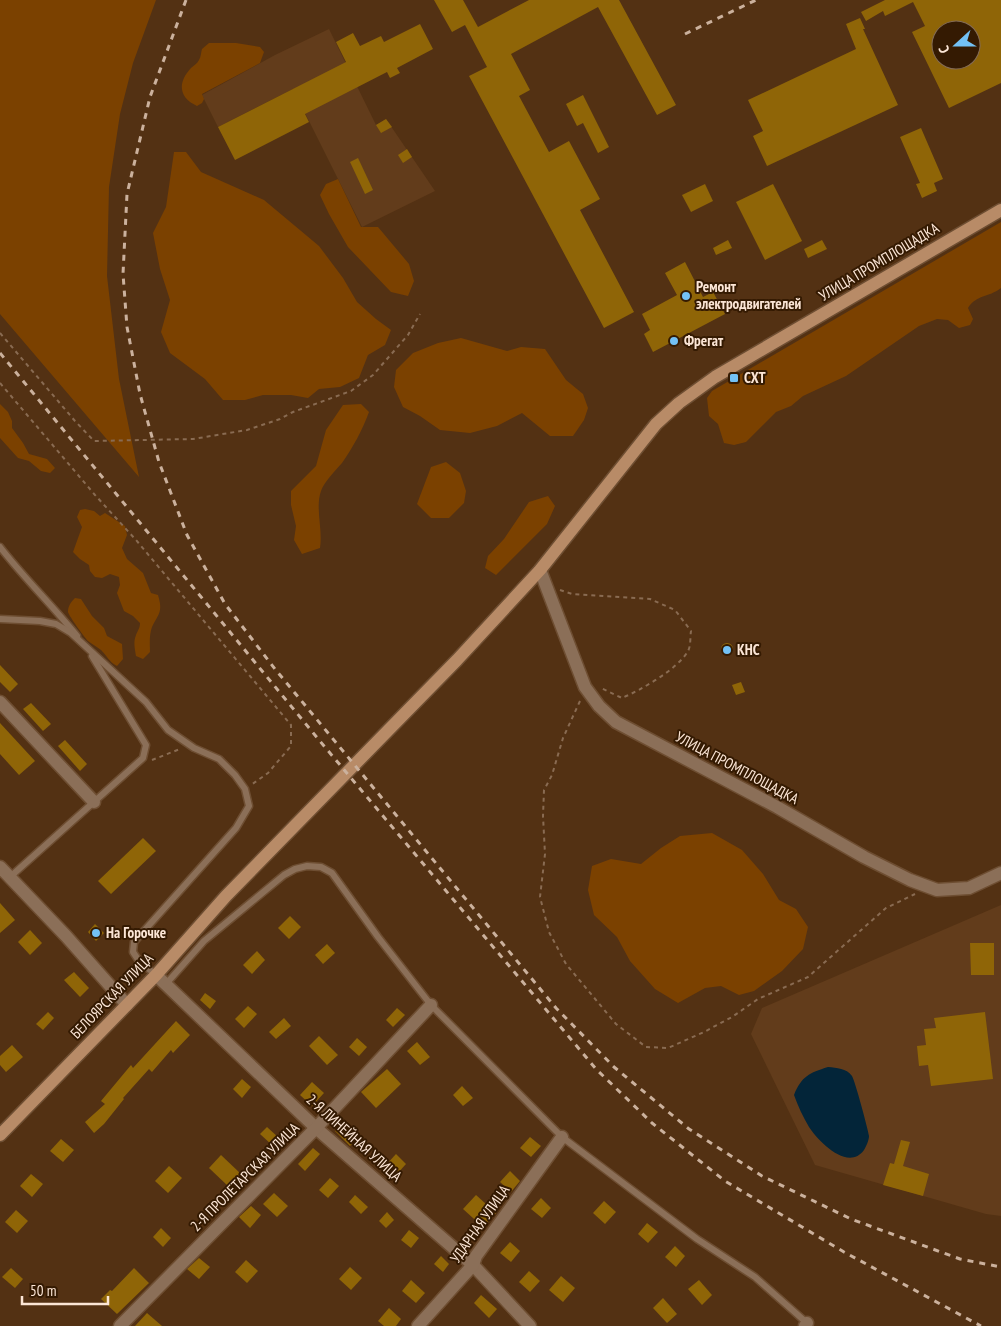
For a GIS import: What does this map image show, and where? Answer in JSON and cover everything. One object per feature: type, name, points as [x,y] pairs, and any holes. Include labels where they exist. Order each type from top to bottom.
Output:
[{"type":"street","name":"УЛИЦА ПРОМПЛОЩАДКА","points":[[350,770],[457,660],[540,570],[656,424],[679,403],[716,377],[1001,210]]},
{"type":"street","name":"УЛИЦА ПРОМПЛОЩАДКА","points":[[540,570],[599,706],[616,722],[777,807],[864,857],[910,880],[937,890],[968,888],[1001,872]]},
{"type":"street","points":[[0,702],[94,802]]},
{"type":"street","name":"БЕЛОЯРСКАЯ УЛИЦА","points":[[0,1135],[156,975],[226,896],[350,770]]},
{"type":"street","points":[[0,867],[127,1005]]},
{"type":"street","name":"2-Я ЛИНЕЙНАЯ УЛИЦА","points":[[156,975],[316,1128],[473,1265],[530,1326]]},
{"type":"street","name":"2-Я ПРОЛЕТАРСКАЯ УЛИЦА","points":[[120,1326],[316,1128],[432,1005]]},
{"type":"street","name":"УДАРНАЯ УЛИЦА","points":[[418,1326],[473,1265],[476,1256],[562,1137]]},
{"type":"lane","points":[[0,547],[87,647],[146,745],[143,758],[10,877]]},
{"type":"lane","points":[[0,619],[40,621],[56,624],[87,647],[146,702],[168,730],[194,748],[219,759],[235,775],[245,789],[249,806],[236,828],[134,942],[133,952],[139,961],[156,975]]},
{"type":"lane","points":[[166,984],[204,941],[284,875],[295,869],[307,866],[321,867],[332,873],[378,937],[432,1005],[562,1137],[698,1238],[755,1277],[807,1325]]},
{"type":"path","points":[[0,333],[94,441],[193,439],[247,430],[351,391],[373,375],[393,353],[408,335],[420,314]]},
{"type":"path","points":[[0,383],[95,495],[136,540],[291,725],[291,746],[268,773],[245,789]]},
{"type":"path","points":[[546,585],[572,594],[650,598],[675,610],[691,631],[689,650],[677,664],[640,690],[622,698],[591,685],[563,738],[552,775],[544,790],[545,854],[540,897],[549,932],[566,964],[616,1024],[646,1047],[668,1048],[711,1028],[758,998],[808,977],[886,908],[929,887]]},
{"type":"path","points":[[151,760],[177,749],[194,748]]},
{"type":"shaded area","points":[[0,0],[156,0],[133,63],[120,114],[109,187],[107,276],[119,379],[139,477],[0,314]]},
{"type":"shaded area","points":[[329,29],[376,125],[386,119],[435,191],[362,227],[293,89],[218,127],[202,95],[275,55]]},
{"type":"shaded area","points":[[209,43],[236,43],[260,47],[264,52],[260,63],[202,94],[204,99],[197,106],[186,99],[182,85],[186,74],[199,60],[202,49]]},
{"type":"shaded area","points":[[174,152],[186,152],[201,172],[264,200],[319,246],[343,278],[357,302],[391,330],[385,345],[368,355],[359,378],[340,387],[319,389],[308,398],[291,395],[263,395],[245,400],[223,400],[205,379],[170,353],[161,332],[170,300],[160,269],[153,233],[166,207]]},
{"type":"shaded area","points":[[338,179],[361,227],[378,227],[409,264],[414,281],[408,296],[391,292],[348,247],[320,195],[326,184]]},
{"type":"shaded area","points":[[1001,222],[1001,288],[975,300],[971,304],[968,308],[973,319],[970,325],[959,328],[948,320],[937,319],[919,326],[846,376],[803,396],[791,406],[776,412],[746,442],[734,445],[724,443],[718,424],[709,416],[707,398],[712,391]]},
{"type":"shaded area","points":[[461,338],[507,351],[521,347],[545,349],[566,380],[583,394],[588,408],[584,420],[573,436],[550,436],[522,413],[497,426],[470,433],[440,430],[403,407],[394,387],[396,370],[413,353],[438,343]]},
{"type":"shaded area","points":[[0,404],[8,412],[12,421],[12,428],[29,454],[47,459],[55,468],[50,473],[41,471],[29,461],[18,458],[0,438]]},
{"type":"shaded area","points":[[361,404],[369,412],[363,426],[342,463],[327,480],[319,498],[320,548],[302,554],[294,540],[296,526],[291,505],[291,491],[316,466],[326,430],[343,405]]},
{"type":"shaded area","points":[[446,462],[460,473],[466,491],[464,503],[449,518],[431,518],[417,504],[431,467]]},
{"type":"shaded area","points":[[548,496],[555,506],[547,524],[496,575],[485,568],[488,556],[504,539],[529,502]]},
{"type":"shaded area","points":[[80,510],[94,511],[100,516],[105,513],[125,526],[127,535],[122,548],[127,559],[143,573],[151,593],[158,595],[160,612],[151,630],[150,652],[143,659],[136,656],[134,646],[140,623],[124,611],[117,593],[120,585],[119,577],[110,574],[102,578],[95,577],[90,571],[89,565],[73,552],[82,527],[77,517]]},
{"type":"shaded area","points":[[75,598],[81,599],[92,616],[104,628],[107,636],[122,644],[123,659],[117,666],[101,650],[88,641],[71,618],[68,610]]},
{"type":"shaded area","points":[[712,833],[742,850],[763,874],[779,900],[796,909],[808,927],[803,949],[782,971],[754,991],[739,995],[721,986],[705,988],[678,1003],[655,989],[630,961],[617,937],[594,915],[588,890],[592,866],[611,859],[641,864],[680,836]]},
{"type":"shaded area","points":[[1001,905],[1001,1216],[986,1214],[815,1165],[751,1034],[762,1008]]},
{"type":"water","points":[[828,1067],[844,1070],[852,1076],[869,1136],[865,1149],[857,1156],[850,1158],[834,1152],[819,1140],[807,1123],[794,1095],[803,1079],[816,1071]]},
{"type":"building","points":[[434,0],[463,0],[478,27],[529,0],[619,0],[676,105],[657,115],[598,7],[511,54],[530,90],[519,96],[549,152],[569,141],[600,199],[580,210],[634,312],[604,328],[469,76],[487,67],[465,25],[452,32]]},
{"type":"building","points":[[885,0],[1001,0],[1001,83],[949,108],[912,32],[925,26],[913,2],[885,16],[883,11],[866,21],[861,12]]},
{"type":"building","points":[[860,18],[865,29],[863,29],[898,105],[767,166],[753,136],[763,131],[748,100],[856,49],[846,24]]},
{"type":"building","points":[[420,24],[433,49],[397,68],[400,73],[390,78],[387,72],[305,114],[309,122],[235,160],[218,127],[346,62],[336,42],[353,33],[360,46],[381,36],[384,42]]},
{"type":"building","points":[[583,95],[609,147],[598,153],[583,123],[577,126],[566,104]]},
{"type":"building","points":[[386,119],[392,127],[381,133],[376,125]]},
{"type":"building","points":[[921,128],[943,179],[934,183],[937,191],[922,198],[916,184],[920,183],[900,137]]},
{"type":"building","points":[[407,149],[412,157],[403,163],[398,155]]},
{"type":"building","points":[[358,158],[373,190],[365,194],[350,162]]},
{"type":"building","points":[[705,184],[713,201],[691,212],[682,195]]},
{"type":"building","points":[[773,184],[802,241],[765,260],[736,202]]},
{"type":"building","points":[[728,240],[732,248],[716,255],[713,248]]},
{"type":"building","points":[[822,240],[827,249],[808,258],[804,249]]},
{"type":"building","points":[[685,262],[703,297],[713,292],[725,314],[653,352],[644,334],[650,330],[642,314],[677,295],[665,273]]},
{"type":"building","name":"КНС","points":[[725,643],[729,643],[733,649],[729,655],[725,655],[721,651],[721,647]]},
{"type":"building","points":[[0,665],[18,684],[10,692],[0,682]]},
{"type":"building","points":[[741,682],[745,692],[736,695],[732,685]]},
{"type":"building","points":[[31,703],[51,724],[43,731],[23,709]]},
{"type":"building","points":[[0,723],[35,761],[19,775],[0,754]]},
{"type":"building","points":[[65,740],[87,764],[80,771],[58,746]]},
{"type":"building","points":[[143,838],[156,851],[111,894],[98,881]]},
{"type":"building","points":[[0,903],[15,920],[0,933]]},
{"type":"building","points":[[290,916],[301,927],[289,939],[278,928]]},
{"type":"building","name":"На Горочке","points":[[95,924],[104,933],[96,941],[88,932]]},
{"type":"building","points":[[30,930],[42,943],[30,955],[18,942]]},
{"type":"building","points":[[970,943],[994,943],[994,975],[971,975]]},
{"type":"building","points":[[327,944],[335,953],[323,964],[315,955]]},
{"type":"building","points":[[257,951],[265,960],[252,974],[243,965]]},
{"type":"building","points":[[74,972],[89,988],[80,997],[64,980]]},
{"type":"building","points":[[205,993],[216,1001],[210,1009],[200,1000]]},
{"type":"building","points":[[248,1006],[257,1014],[244,1028],[235,1019]]},
{"type":"building","points":[[397,1008],[405,1015],[393,1027],[386,1020]]},
{"type":"building","points":[[48,1012],[54,1018],[43,1030],[36,1024]]},
{"type":"building","points":[[985,1012],[993,1079],[931,1086],[928,1065],[919,1066],[917,1046],[926,1045],[924,1029],[936,1028],[934,1018]]},
{"type":"building","points":[[284,1018],[291,1026],[276,1039],[269,1032]]},
{"type":"building","points":[[176,1021],[190,1035],[173,1053],[171,1050],[152,1072],[149,1069],[123,1098],[104,1124],[94,1133],[85,1122],[105,1104],[101,1101],[131,1065],[133,1068]]},
{"type":"building","points":[[319,1036],[338,1055],[327,1065],[309,1046]]},
{"type":"building","points":[[357,1038],[367,1047],[359,1056],[349,1047]]},
{"type":"building","points":[[417,1042],[430,1057],[420,1065],[407,1051]]},
{"type":"building","points":[[12,1045],[23,1057],[6,1072],[0,1065],[0,1056]]},
{"type":"building","points":[[387,1069],[401,1084],[376,1108],[361,1092]]},
{"type":"building","points":[[242,1079],[251,1087],[242,1098],[233,1089]]},
{"type":"building","points":[[312,1082],[324,1093],[312,1106],[300,1095]]},
{"type":"building","points":[[462,1086],[473,1098],[463,1106],[453,1095]]},
{"type":"building","points":[[344,1121],[360,1136],[350,1146],[335,1131]]},
{"type":"building","points":[[267,1127],[279,1138],[272,1145],[260,1134]]},
{"type":"building","points":[[530,1137],[541,1146],[531,1157],[520,1148]]},
{"type":"building","points":[[61,1139],[74,1150],[63,1162],[50,1151]]},
{"type":"building","points":[[901,1140],[910,1142],[903,1166],[929,1174],[923,1196],[883,1185],[890,1163],[894,1164]]},
{"type":"building","points":[[313,1148],[320,1154],[305,1171],[298,1164]]},
{"type":"building","points":[[396,1154],[406,1164],[397,1174],[386,1165]]},
{"type":"building","points":[[221,1155],[241,1174],[229,1187],[209,1168]]},
{"type":"building","points":[[169,1166],[182,1178],[168,1193],[155,1181]]},
{"type":"building","points":[[510,1171],[520,1181],[511,1192],[500,1182]]},
{"type":"building","points":[[31,1174],[43,1184],[32,1197],[20,1186]]},
{"type":"building","points":[[330,1178],[339,1186],[328,1198],[319,1190]]},
{"type":"building","points":[[274,1193],[288,1206],[277,1217],[263,1204]]},
{"type":"building","points":[[355,1195],[368,1207],[361,1214],[349,1202]]},
{"type":"building","points":[[476,1195],[496,1213],[483,1227],[463,1209]]},
{"type":"building","points":[[541,1198],[551,1208],[542,1218],[531,1209]]},
{"type":"building","points":[[604,1201],[616,1212],[605,1224],[593,1213]]},
{"type":"building","points":[[251,1206],[261,1215],[250,1228],[239,1217]]},
{"type":"building","points":[[16,1210],[28,1221],[17,1233],[5,1222]]},
{"type":"building","points":[[387,1212],[394,1220],[386,1228],[379,1221]]},
{"type":"building","points":[[647,1223],[658,1232],[648,1243],[638,1234]]},
{"type":"building","points":[[161,1228],[171,1238],[163,1247],[153,1237]]},
{"type":"building","points":[[409,1230],[419,1238],[411,1248],[401,1240]]},
{"type":"building","points":[[510,1242],[520,1251],[511,1262],[500,1253]]},
{"type":"building","points":[[675,1246],[685,1256],[676,1267],[665,1257]]},
{"type":"building","points":[[441,1256],[449,1264],[443,1272],[434,1264]]},
{"type":"building","points":[[199,1258],[210,1267],[199,1279],[187,1269]]},
{"type":"building","points":[[246,1260],[258,1271],[247,1283],[235,1272]]},
{"type":"building","points":[[350,1267],[362,1278],[351,1290],[339,1279]]},
{"type":"building","points":[[11,1268],[23,1279],[15,1288],[2,1277]]},
{"type":"building","points":[[134,1268],[149,1283],[117,1314],[101,1299],[110,1290],[112,1291]]},
{"type":"building","points":[[529,1271],[540,1281],[530,1292],[519,1282]]},
{"type":"building","points":[[561,1276],[575,1288],[563,1302],[549,1290]]},
{"type":"building","points":[[411,1280],[425,1293],[416,1303],[402,1291]]},
{"type":"building","points":[[699,1280],[712,1295],[702,1305],[688,1289]]},
{"type":"building","points":[[481,1295],[497,1309],[489,1318],[474,1303]]},
{"type":"building","points":[[663,1298],[677,1314],[667,1323],[653,1308]]},
{"type":"building","points":[[389,1308],[401,1319],[396,1326],[384,1326],[378,1321]]},
{"type":"building","points":[[147,1313],[162,1326],[135,1326]]},
{"type":"railway","points":[[186,0],[150,97],[127,194],[123,274],[127,327],[140,394],[159,462],[187,535],[225,604],[275,669],[556,1008],[614,1067],[689,1129],[762,1176],[851,1219],[960,1259],[1001,1267]]},
{"type":"railway","points":[[685,34],[756,0]]},
{"type":"railway","points":[[0,353],[319,740],[596,1069],[652,1123],[725,1181],[844,1252],[981,1326]]},
{"type":"place","name":"Ремонт электродвигателей","points":[[686,296]]},
{"type":"place","name":"Фрегат","points":[[674,341]]},
{"type":"place","name":"СХТ","points":[[734,378]]},
{"type":"place","name":"КНС","points":[[727,650]]},
{"type":"place","name":"На Горочке","points":[[96,933]]}]
